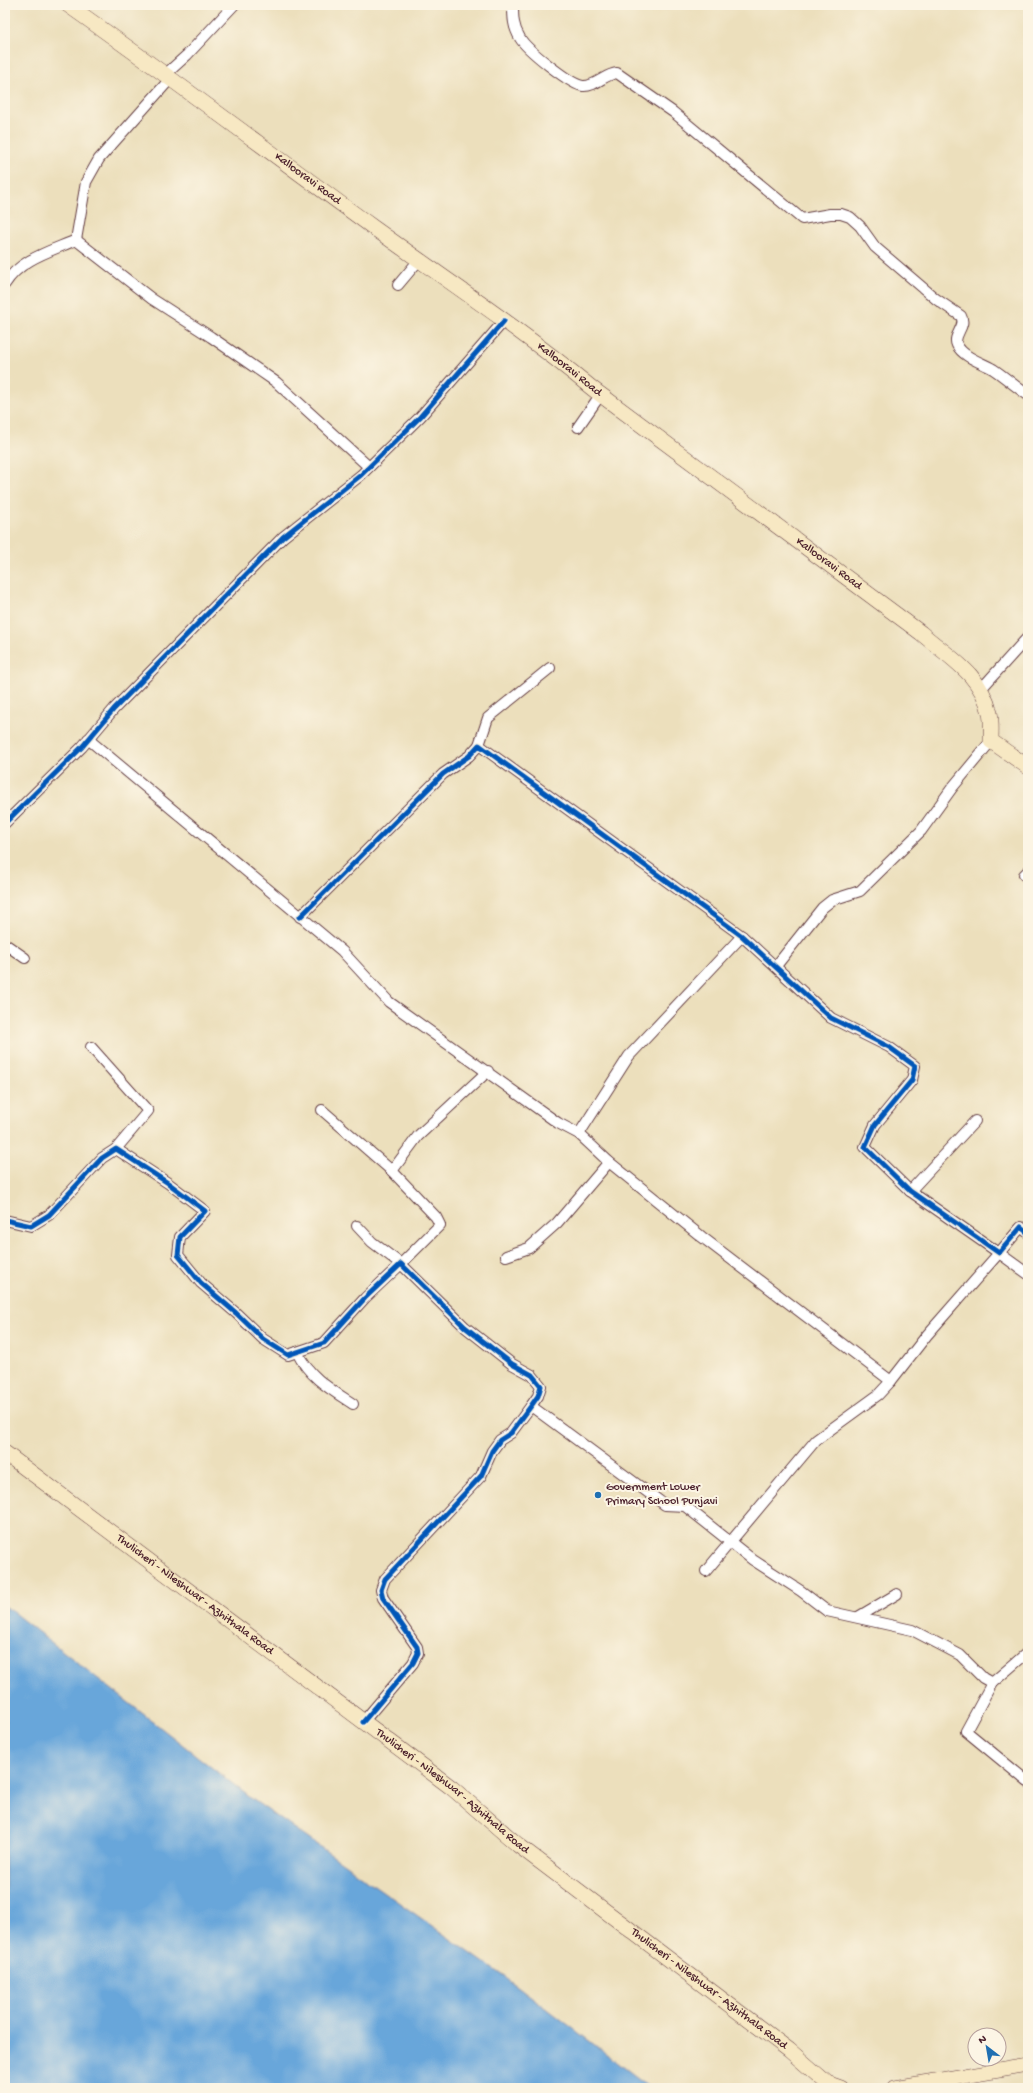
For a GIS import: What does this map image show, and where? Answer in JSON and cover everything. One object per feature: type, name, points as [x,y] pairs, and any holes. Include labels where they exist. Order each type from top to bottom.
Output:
[{"type":"main road","name":"Kallooravi Road","points":[[68,5],[169,76],[419,260],[547,351],[601,394],[921,634],[970,673],[981,689],[990,714],[991,741]]},
{"type":"main road","points":[[991,741],[1028,767]]},
{"type":"main road","name":"Thulicheri - Nileshwar - Azhithala Road","points":[[5,1453],[452,1788],[518,1845],[789,2050],[827,2083],[841,2088]]},
{"type":"main road","points":[[895,2088],[1028,2065]]},
{"type":"street","points":[[76,240],[86,182],[96,165],[169,76],[234,5]]},
{"type":"street","points":[[512,5],[514,25],[520,39],[546,63],[567,78],[581,86],[588,86],[617,73],[673,112],[802,219],[830,214],[841,214],[850,217],[860,226],[875,247],[936,299],[961,316],[963,324],[956,340],[961,350],[968,356],[992,369],[1028,395]]},
{"type":"street","points":[[5,284],[23,264],[37,256],[76,240]]},
{"type":"street","points":[[76,240],[152,299],[211,337],[276,382],[369,467]]},
{"type":"street","points":[[398,285],[419,260]]},
{"type":"street","points":[[5,823],[88,739],[152,669],[283,537],[369,467],[420,417],[504,321]]},
{"type":"street","points":[[578,427],[601,394]]},
{"type":"street","points":[[981,689],[1028,637]]},
{"type":"street","points":[[300,917],[443,774],[469,756],[479,745],[488,718],[550,668]]},
{"type":"street","points":[[88,739],[342,951],[389,1002],[558,1122],[579,1134],[609,1162],[702,1237],[891,1381]]},
{"type":"street","points":[[776,966],[822,908],[832,900],[860,891],[921,832],[952,788],[991,741]]},
{"type":"street","points":[[479,745],[742,936],[831,1018],[889,1047],[915,1066],[912,1080],[876,1125],[865,1147],[910,1191],[1028,1274]]},
{"type":"street","points":[[579,1134],[629,1056],[742,936]]},
{"type":"street","points":[[5,944],[25,958]]},
{"type":"street","points":[[5,1220],[31,1226],[49,1215],[102,1158],[116,1149],[148,1111],[91,1047]]},
{"type":"street","points":[[392,1171],[418,1136],[488,1071]]},
{"type":"street","points":[[116,1149],[168,1182],[205,1211],[180,1237],[178,1255],[201,1283],[263,1339],[288,1355],[324,1343],[365,1298],[440,1225],[436,1217],[392,1171],[322,1110]]},
{"type":"street","points":[[910,1191],[975,1121]]},
{"type":"street","points":[[506,1256],[529,1248],[557,1223],[609,1162]]},
{"type":"street","points":[[357,1226],[372,1242],[401,1264],[465,1327],[512,1364],[532,1375],[541,1386],[538,1396],[511,1433],[500,1440],[492,1451],[481,1476],[385,1579],[381,1590],[383,1598],[417,1647],[418,1653],[414,1663],[363,1722]]},
{"type":"street","points":[[706,1571],[732,1542],[816,1440],[878,1395],[891,1381],[927,1335],[1021,1227],[1028,1233]]},
{"type":"street","points":[[297,1352],[303,1365],[318,1381],[352,1404]]},
{"type":"street","points":[[531,1406],[665,1505],[685,1506],[753,1560],[801,1591],[827,1611],[912,1630],[960,1655],[983,1678],[992,1683]]},
{"type":"street","points":[[858,1617],[896,1594]]},
{"type":"street","points":[[1028,1652],[992,1683],[966,1731],[1028,1782]]},
{"type":"water","points":[[5,1606],[252,1799],[520,1988],[651,2088],[5,2088]]},
{"type":"cycle path","points":[[5,823],[82,747],[114,709],[283,537],[361,475],[420,417],[504,321]]},
{"type":"cycle path","points":[[300,917],[443,774],[469,756],[479,745],[742,936],[831,1018],[889,1047],[915,1066],[912,1080],[875,1125],[865,1147],[910,1191],[999,1253],[1021,1227],[1028,1233]]},
{"type":"cycle path","points":[[5,1220],[31,1226],[49,1215],[102,1158],[116,1149],[168,1183],[205,1211],[180,1237],[178,1255],[201,1283],[263,1339],[288,1355],[324,1343],[365,1298],[401,1264],[465,1327],[512,1364],[532,1375],[541,1386],[538,1396],[511,1433],[500,1440],[492,1451],[481,1476],[385,1579],[381,1590],[383,1598],[417,1647],[418,1653],[413,1663],[363,1722]]},
{"type":"place","name":"Government Lower Primary School Punjavi","points":[[598,1495]]}]
